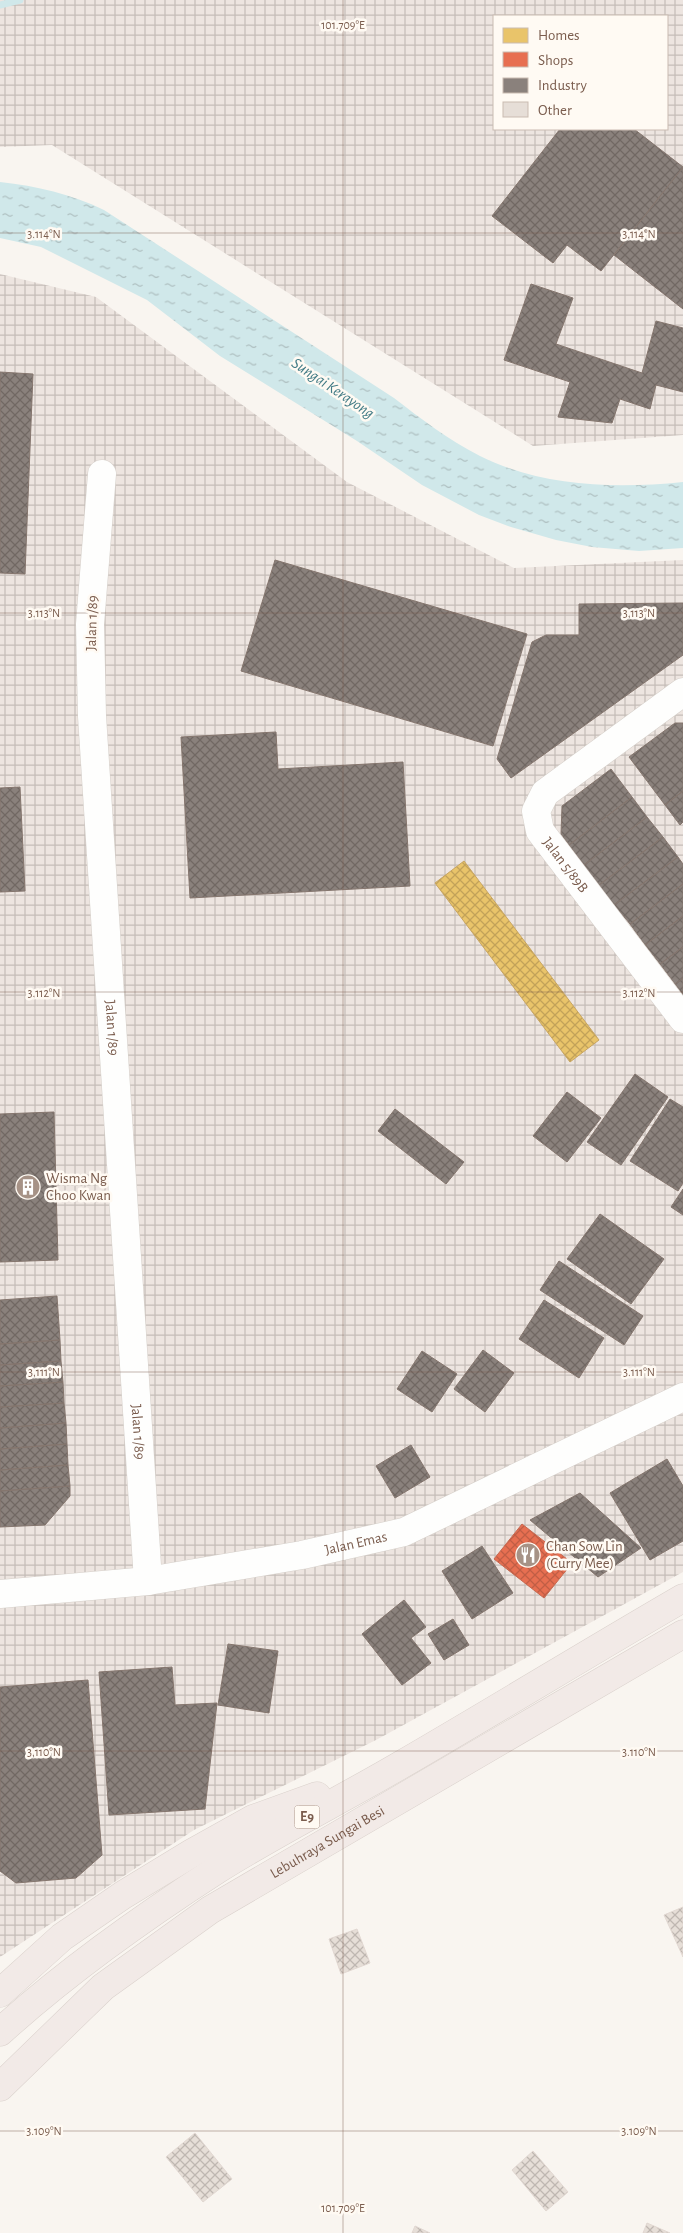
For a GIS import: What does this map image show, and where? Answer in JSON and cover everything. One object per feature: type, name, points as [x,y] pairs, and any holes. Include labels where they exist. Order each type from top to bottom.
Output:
[{"type":"highway","name":"Lebuhraya Sungai Besi","points":[[0,2032],[113,1940],[218,1869],[398,1766],[683,1598]]},
{"type":"highway","name":"Lebuhraya Sungai Besi","points":[[0,2087],[103,1987],[210,1910],[683,1634]]},
{"type":"highway","points":[[0,1993],[62,1937],[123,1895],[192,1853],[253,1819],[398,1766]]},
{"type":"street","name":"Jalan 1/89","points":[[102,474],[90,624],[92,716],[148,1581]]},
{"type":"street","name":"Jalan 5/89B","points":[[683,692],[545,793],[536,811],[540,831],[683,1019]]},
{"type":"street","name":"Jalan Emas","points":[[0,1594],[148,1581],[302,1555],[404,1532],[683,1397]]},
{"type":"shaded area","points":[[0,0],[683,0],[683,435],[533,446],[52,145],[0,147]]},
{"type":"shaded area","points":[[0,274],[96,297],[347,482],[514,568],[683,560],[683,1572],[376,1740],[194,1830],[0,1957]]},
{"type":"water","name":"Sungai Kerayong","points":[[0,182],[54,192],[79,199],[104,210],[394,398],[446,436],[480,456],[528,474],[554,480],[605,485],[683,482],[683,548],[639,551],[592,547],[556,540],[511,527],[479,515],[422,485],[357,441],[220,356],[147,300],[41,247],[0,238]]},
{"type":"building: Homes","points":[[464,861],[599,1040],[570,1062],[435,883]]},
{"type":"building: Shops","points":[[522,1524],[572,1563],[544,1598],[494,1559]]},
{"type":"building: Industry","points":[[559,130],[635,130],[683,167],[601,271],[567,245],[553,263],[492,216]]},
{"type":"building: Industry","points":[[683,167],[683,309],[614,255]]},
{"type":"building: Industry","points":[[531,284],[573,298],[556,344],[642,373],[656,321],[683,328],[683,392],[656,385],[650,409],[620,399],[612,423],[558,417],[570,382],[504,360]]},
{"type":"building: Industry","points":[[0,372],[33,374],[25,574],[0,573]]},
{"type":"building: Industry","points":[[275,560],[527,634],[493,746],[241,671]]},
{"type":"building: Industry","points":[[683,603],[683,655],[511,778],[497,759],[532,642],[546,635],[579,635],[579,604]]},
{"type":"building: Industry","points":[[675,723],[683,723],[683,791],[665,805],[629,757]]},
{"type":"building: Industry","points":[[276,732],[278,769],[403,762],[410,886],[190,898],[181,737]]},
{"type":"building: Industry","points":[[611,769],[632,797],[569,845],[561,834],[562,806]]},
{"type":"building: Industry","points":[[20,787],[25,891],[0,892],[0,788]]},
{"type":"building: Industry","points":[[683,791],[683,822],[680,825],[665,805]]},
{"type":"building: Industry","points":[[632,797],[647,817],[584,865],[569,845]]},
{"type":"building: Industry","points":[[647,817],[663,837],[599,885],[584,865]]},
{"type":"building: Industry","points":[[663,837],[678,857],[614,905],[599,885]]},
{"type":"building: Industry","points":[[678,857],[683,864],[683,884],[630,924],[614,905]]},
{"type":"building: Industry","points":[[683,884],[683,916],[645,945],[630,924]]},
{"type":"building: Industry","points":[[683,916],[683,947],[660,964],[645,945]]},
{"type":"building: Industry","points":[[683,947],[683,978],[675,984],[660,964]]},
{"type":"building: Industry","points":[[683,978],[683,995],[675,984]]},
{"type":"building: Industry","points":[[635,1074],[668,1097],[621,1165],[587,1142]]},
{"type":"building: Industry","points":[[567,1092],[601,1118],[567,1162],[533,1136]]},
{"type":"building: Industry","points":[[670,1099],[683,1107],[683,1183],[678,1191],[630,1161]]},
{"type":"building: Industry","points":[[395,1109],[464,1162],[446,1184],[378,1131]]},
{"type":"building: Industry","name":"Wisma Ng Choo Kwan","points":[[54,1112],[58,1260],[0,1262],[0,1114]]},
{"type":"building: Industry","points":[[683,1189],[683,1215],[671,1207]]},
{"type":"building: Industry","points":[[600,1214],[664,1259],[631,1304],[567,1259]]},
{"type":"building: Industry","points":[[559,1261],[643,1316],[624,1345],[540,1290]]},
{"type":"building: Industry","points":[[57,1296],[60,1340],[0,1344],[0,1300]]},
{"type":"building: Industry","points":[[544,1300],[604,1338],[579,1378],[519,1339]]},
{"type":"building: Industry","points":[[60,1340],[61,1361],[0,1365],[0,1344]]},
{"type":"building: Industry","points":[[483,1350],[514,1373],[485,1412],[454,1389]]},
{"type":"building: Industry","points":[[422,1351],[457,1374],[432,1412],[397,1389]]},
{"type":"building: Industry","points":[[61,1361],[63,1382],[0,1386],[0,1365]]},
{"type":"building: Industry","points":[[63,1382],[64,1403],[0,1407],[0,1386]]},
{"type":"building: Industry","points":[[64,1403],[66,1423],[0,1428],[0,1407]]},
{"type":"building: Industry","points":[[66,1423],[67,1444],[0,1449],[0,1428]]},
{"type":"building: Industry","points":[[67,1444],[68,1465],[0,1470],[0,1449]]},
{"type":"building: Industry","points":[[411,1445],[430,1477],[395,1498],[376,1466]]},
{"type":"building: Industry","points":[[667,1459],[683,1486],[683,1541],[650,1560],[610,1493]]},
{"type":"building: Industry","points":[[68,1465],[70,1486],[0,1491],[0,1470]]},
{"type":"building: Industry","points":[[70,1486],[70,1496],[45,1525],[0,1527],[0,1491]]},
{"type":"building: Industry","points":[[580,1493],[641,1548],[598,1577],[530,1520]]},
{"type":"building: Industry","points":[[482,1546],[513,1593],[472,1619],[442,1571]]},
{"type":"building: Industry","points":[[404,1600],[426,1627],[411,1638],[431,1663],[402,1685],[362,1634]]},
{"type":"building: Industry","points":[[453,1619],[469,1645],[444,1660],[428,1634]]},
{"type":"building: Industry","points":[[228,1644],[278,1651],[269,1713],[218,1705]]},
{"type":"building: Industry","points":[[172,1667],[175,1705],[217,1703],[205,1809],[109,1815],[99,1672]]},
{"type":"building: Industry","points":[[88,1680],[102,1855],[76,1878],[16,1883],[0,1871],[0,1687]]},
{"type":"building: Other","points":[[683,1907],[683,1957],[664,1915]]},
{"type":"building: Other","points":[[357,1929],[370,1963],[341,1974],[329,1939]]},
{"type":"building: Other","points":[[195,2133],[232,2179],[203,2202],[166,2157]]},
{"type":"building: Other","points":[[533,2151],[568,2192],[546,2211],[512,2170]]},
{"type":"building: Other","points":[[647,2223],[670,2233],[643,2233]]},
{"type":"building: Other","points":[[415,2226],[430,2233],[412,2233]]},
{"type":"waterway","points":[[0,5],[20,0]]},
{"type":"place","name":"Wisma Ng Choo Kwan","points":[[28,1187]]},
{"type":"place","name":"Chan Sow Lin (Curry Mee)","points":[[528,1555]]}]
